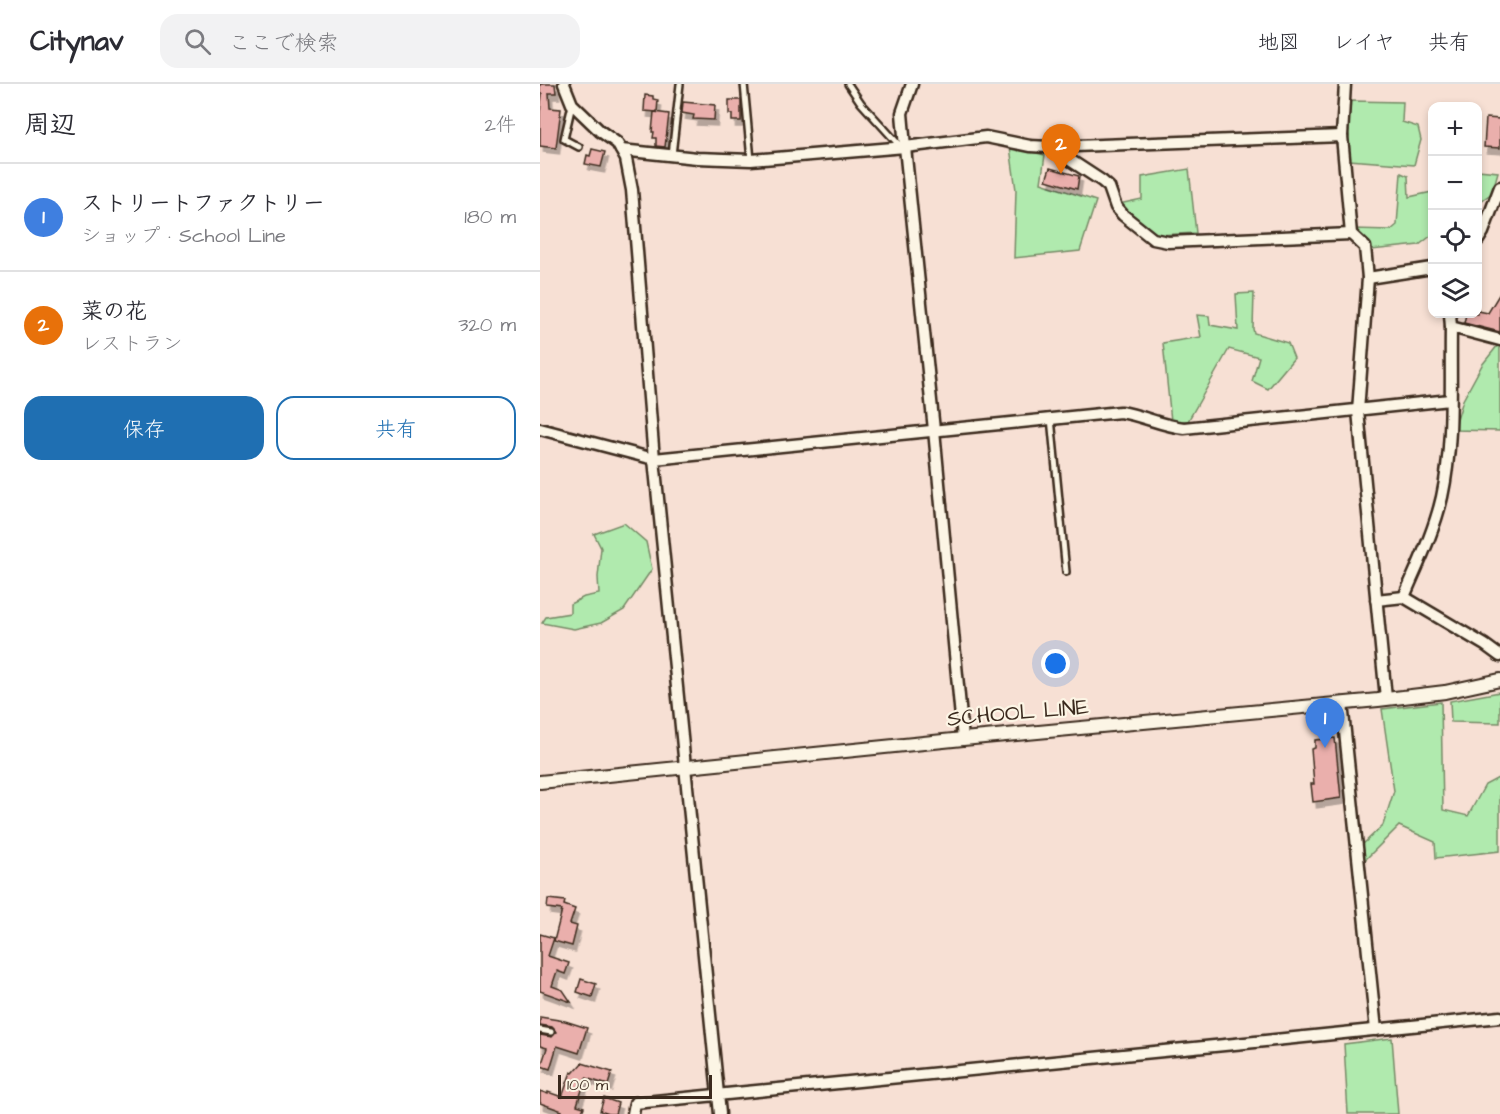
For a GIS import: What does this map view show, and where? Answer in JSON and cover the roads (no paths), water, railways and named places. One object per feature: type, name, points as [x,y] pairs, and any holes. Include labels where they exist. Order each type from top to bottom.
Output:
[{"type":"street","points":[[564,84],[572,104],[600,131],[617,143],[626,159],[632,190],[654,459],[720,1114]]},
{"type":"street","points":[[912,84],[902,113],[903,147],[934,430],[963,739]]},
{"type":"street","points":[[1345,84],[1342,136],[1351,234],[1365,247],[1368,278],[1358,411],[1386,698]]},
{"type":"street","points":[[621,150],[751,160],[903,147],[986,137],[1030,146],[1050,147],[1342,136]]},
{"type":"street","points":[[1050,147],[1109,187],[1116,207],[1122,215],[1153,239],[1168,242],[1351,234]]},
{"type":"street","points":[[1482,235],[1500,187]]},
{"type":"street","points":[[1368,278],[1428,269]]},
{"type":"street","points":[[1404,597],[1434,526],[1442,497],[1449,445],[1450,318]]},
{"type":"street","points":[[1451,327],[1500,340]]},
{"type":"street","points":[[540,429],[654,459],[1120,412],[1132,413],[1176,428],[1184,428],[1450,400]]},
{"type":"street","points":[[1376,600],[1404,597],[1500,656]]},
{"type":"street","name":"SCHOOL LINE","points":[[540,782],[1342,703],[1445,692],[1500,680]]},
{"type":"street","points":[[1342,703],[1376,1030]]},
{"type":"street","points":[[633,1114],[635,1103],[1500,1017]]},
{"type":"lane","points":[[672,155],[680,84]]},
{"type":"lane","points":[[744,84],[751,160]]},
{"type":"lane","points":[[848,84],[861,103],[903,147]]},
{"type":"lane","points":[[572,104],[564,139],[579,147]]},
{"type":"lane","points":[[1051,418],[1066,572]]},
{"type":"lane","points":[[540,1030],[551,1032]]},
{"type":"place","name":"菜の花","points":[[1061,174]]},
{"type":"place","name":"ストリートファクトリー","points":[[1325,748]]}]
